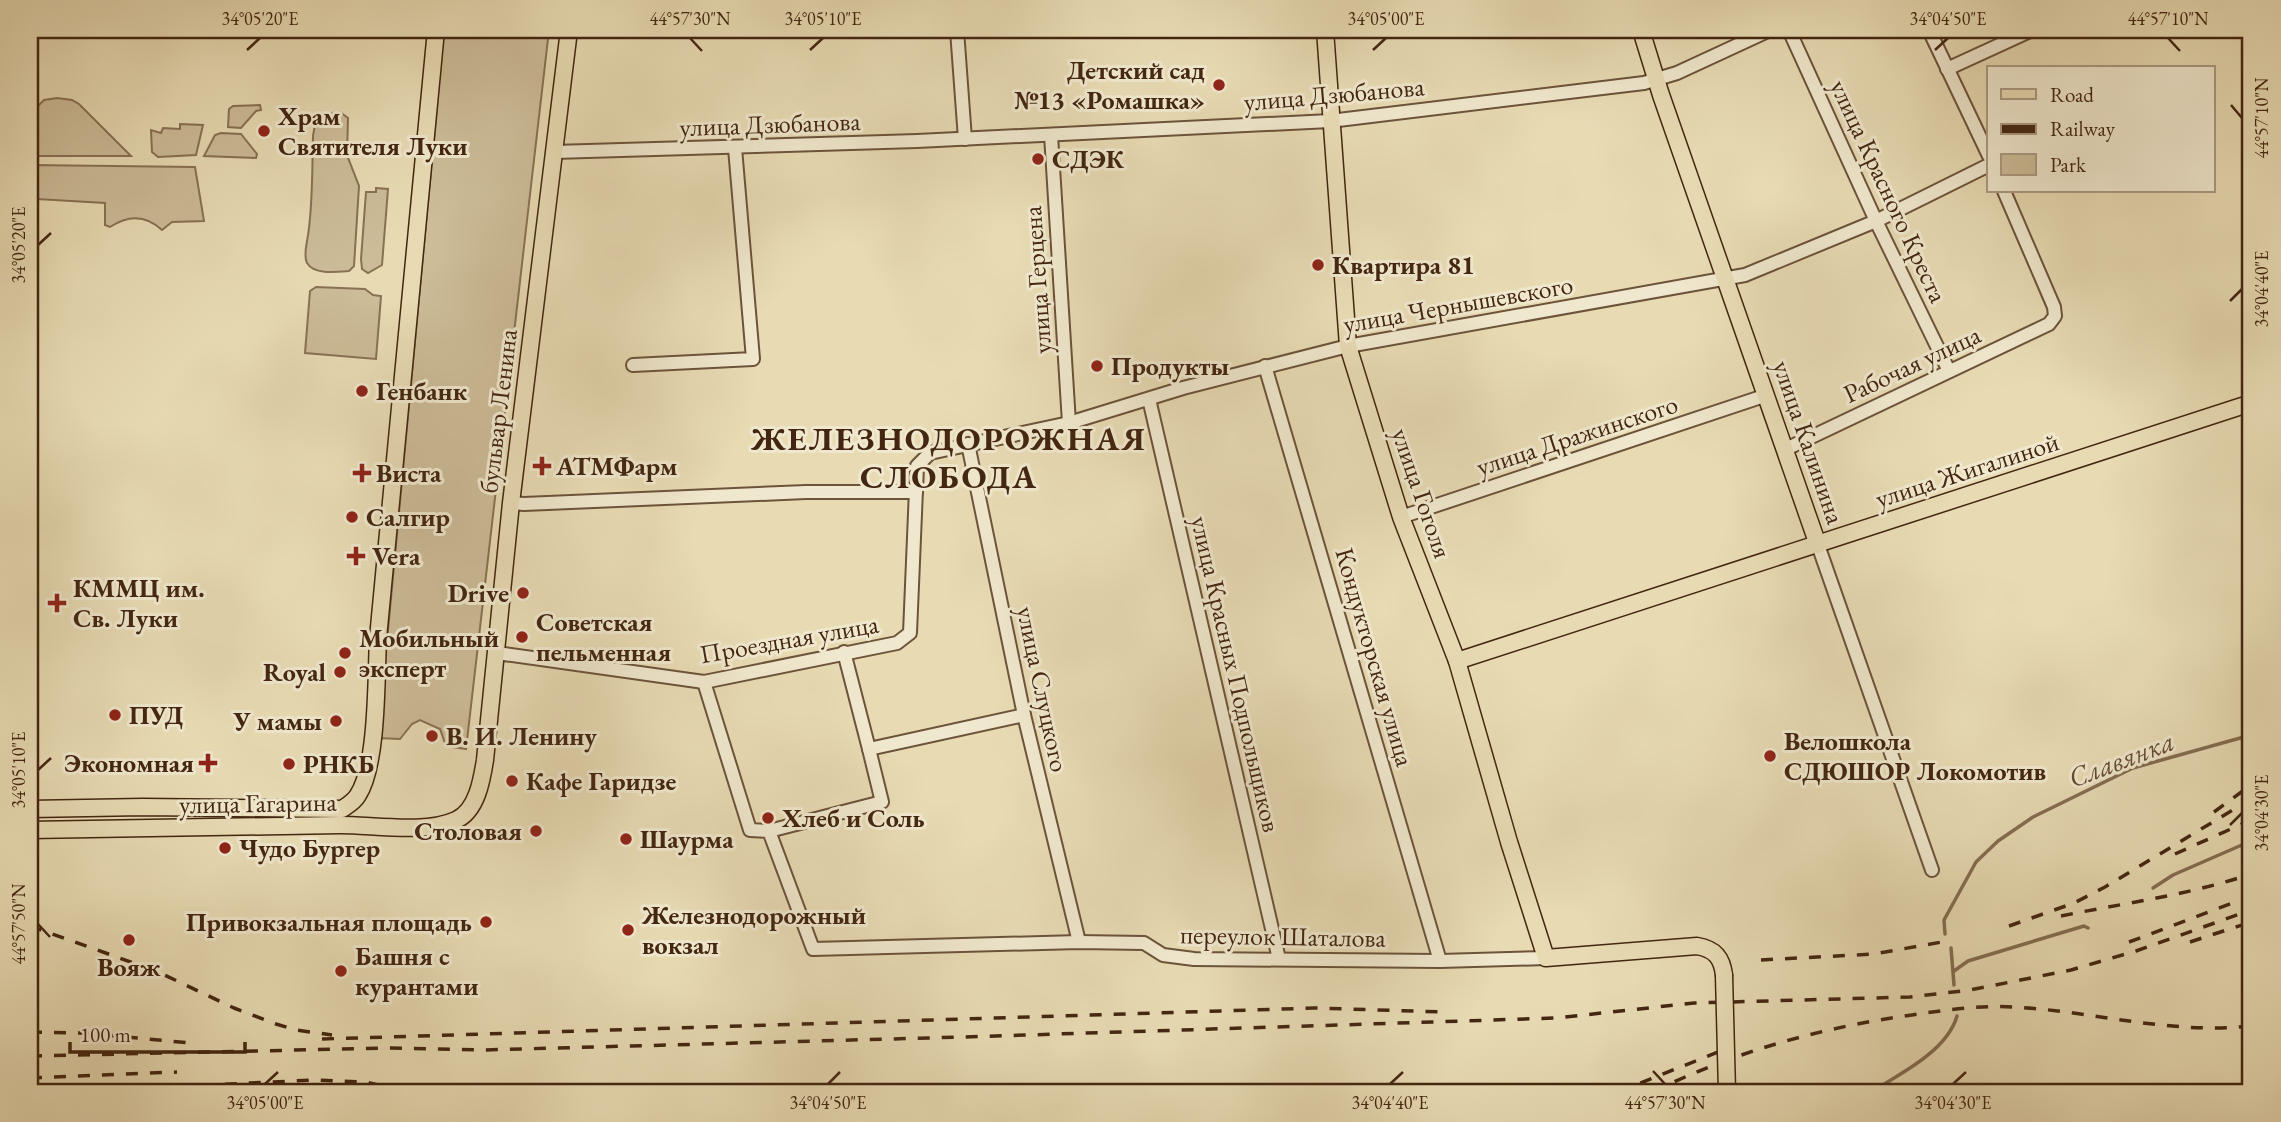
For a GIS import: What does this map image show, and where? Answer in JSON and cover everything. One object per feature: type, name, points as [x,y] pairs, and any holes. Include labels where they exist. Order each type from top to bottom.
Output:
[{"type":"main road","name":"улица Гагарина","points":[[30,809],[342,809],[353,802],[362,788],[369,771],[378,638],[436,30]]},
{"type":"main road","name":"бульвар Ленина","points":[[476,797],[485,760],[511,503],[569,30]]},
{"type":"main road","name":"улица Гоголя","points":[[1325,30],[1348,346],[1401,517],[1457,661],[1509,842],[1546,958]]},
{"type":"main road","name":"улица Калинина","points":[[1641,30],[1818,545]]},
{"type":"main road","name":"улица Жигалиной","points":[[1457,661],[2251,403]]},
{"type":"main road","name":"улица Гагарина","points":[[30,830],[342,825],[430,827],[460,819],[476,797]]},
{"type":"main road","points":[[1546,958],[1697,946],[1716,953],[1723,965],[1724,975],[1727,1092]]},
{"type":"street","points":[[957,30],[965,139]]},
{"type":"street","name":"улица Дзюбанова","points":[[554,152],[965,139],[1330,121],[1656,80],[1770,30]]},
{"type":"street","name":"улица Красного Креста","points":[[1789,30],[1876,221],[1949,371]]},
{"type":"street","points":[[1929,30],[1987,152]]},
{"type":"street","points":[[1947,69],[2032,30]]},
{"type":"street","name":"улица Герцена","points":[[1051,135],[1069,423]]},
{"type":"street","points":[[633,365],[753,359],[735,148]]},
{"type":"street","name":"улица Чернышевского","points":[[923,458],[930,453],[1069,423],[1265,366],[1348,346],[1745,275],[1876,221],[1987,166]]},
{"type":"street","name":"Рабочая улица","points":[[1786,449],[2049,324],[2055,316],[2054,307],[2004,192]]},
{"type":"street","name":"Кондукторская улица","points":[[1265,366],[1440,961]]},
{"type":"street","name":"улица Дражинского","points":[[1401,517],[1768,395]]},
{"type":"street","name":"улица Красных Подпольщиков","points":[[1149,399],[1279,959]]},
{"type":"street","name":"улица Слуцкого","points":[[968,444],[1024,715],[1079,942]]},
{"type":"street","name":"Проездная улица","points":[[497,653],[704,682],[898,643],[910,633],[917,466],[923,458]]},
{"type":"street","points":[[511,503],[806,492],[916,492]]},
{"type":"street","name":"улица Калинина","points":[[1818,545],[1932,870]]},
{"type":"street","points":[[704,682],[750,830],[769,831],[882,802],[844,652]]},
{"type":"street","points":[[869,749],[1024,715]]},
{"type":"street","name":"переулок Шаталова","points":[[769,831],[813,949],[1079,942],[1144,943],[1163,955],[1194,959],[1440,961],[1546,958]]},
{"type":"green space","points":[[444,30],[549,30],[466,749],[446,746],[440,729],[420,720],[412,724],[400,739],[378,738]]},
{"type":"green space","points":[[57,98],[79,104],[131,156],[30,156],[30,114],[44,100]]},
{"type":"green space","points":[[260,105],[261,110],[256,111],[241,128],[228,127],[229,109],[233,106]]},
{"type":"green space","points":[[340,112],[348,118],[347,155],[359,186],[354,266],[349,271],[326,272],[310,267],[305,257],[311,211],[313,136],[315,125],[320,118]]},
{"type":"green space","points":[[180,124],[203,125],[196,155],[158,157],[152,152],[151,130],[161,133],[163,128],[180,129]]},
{"type":"green space","points":[[241,134],[257,154],[256,158],[204,156],[215,135]]},
{"type":"green space","points":[[30,165],[195,167],[204,221],[172,222],[162,230],[137,218],[123,220],[110,227],[105,225],[105,203],[37,199],[35,205],[30,205]]},
{"type":"green space","points":[[376,188],[388,189],[382,265],[368,273],[362,269],[361,259],[366,192],[376,192]]},
{"type":"green space","points":[[316,287],[365,289],[373,295],[381,296],[376,359],[305,353],[310,291]]},
{"type":"waterway","name":"Славянка","points":[[1945,934],[1944,920],[1976,862],[1998,841],[2033,817],[2133,768],[2251,735]]},
{"type":"waterway","points":[[2153,888],[2173,875],[2251,841]]},
{"type":"waterway","points":[[1954,971],[1968,961],[2084,926],[2088,928]]},
{"type":"waterway","name":"Славянка","points":[[1951,948],[1954,985]]},
{"type":"waterway","name":"Славянка","points":[[1871,1092],[1933,1051],[1952,1029],[1957,1016]]},
{"type":"railway","points":[[2214,812],[2251,785]]},
{"type":"railway","points":[[2009,926],[2074,903],[2105,887],[2251,799]]},
{"type":"railway","points":[[2175,854],[2251,820]]},
{"type":"railway","points":[[2061,916],[2181,893],[2251,874]]},
{"type":"railway","points":[[2129,942],[2251,896]]},
{"type":"railway","points":[[30,1056],[389,1048],[483,1050],[964,1037],[1556,1018],[1694,1003],[1910,997],[1970,990],[2071,970],[2136,951],[2251,910]]},
{"type":"railway","points":[[2190,942],[2251,922]]},
{"type":"railway","points":[[30,926],[156,971],[234,1008],[276,1024],[332,1035]]},
{"type":"railway","points":[[1761,960],[1874,954],[1942,942]]},
{"type":"railway","points":[[1653,1092],[1715,1065],[1779,1043],[1845,1026],[1949,1010],[2013,1007],[2161,1025],[2221,1028],[2251,1026]]},
{"type":"railway","points":[[322,1039],[1315,1008],[1445,1012]]},
{"type":"railway","points":[[30,1032],[83,1033],[191,1043]]},
{"type":"railway","points":[[1618,1092],[1728,1048]]},
{"type":"railway","points":[[30,1078],[177,1072]]},
{"type":"railway","points":[[57,1092],[315,1080],[366,1082],[407,1092]]},
{"type":"place","name":"Детский сад №13 «Ромашка»","points":[[1219,85]]},
{"type":"place","name":"Храм Святителя Луки","points":[[264,131]]},
{"type":"place","name":"СДЭК","points":[[1038,159]]},
{"type":"place","name":"Квартира 81","points":[[1318,265]]},
{"type":"place","name":"Продукты","points":[[1097,366]]},
{"type":"place","name":"Генбанк","points":[[362,391]]},
{"type":"place","name":"АТМФарм","points":[[542,466]]},
{"type":"place","name":"Виста","points":[[362,473]]},
{"type":"place","name":"Салгир","points":[[352,517]]},
{"type":"place","name":"Vera","points":[[356,556]]},
{"type":"place","name":"Drive","points":[[523,593]]},
{"type":"place","name":"КММЦ им. Св. Луки","points":[[57,603]]},
{"type":"place","name":"Советская пельменная","points":[[522,637]]},
{"type":"place","name":"Мобильный эксперт","points":[[345,653]]},
{"type":"place","name":"Royal","points":[[340,672]]},
{"type":"place","name":"ПУД","points":[[115,715]]},
{"type":"place","name":"У мамы","points":[[336,721]]},
{"type":"place","name":"В. И. Ленину","points":[[432,736]]},
{"type":"place","name":"Велошкола СДЮШОР Локомотив","points":[[1770,756]]},
{"type":"place","name":"Экономная","points":[[208,763]]},
{"type":"place","name":"РНКБ","points":[[289,764]]},
{"type":"place","name":"Кафе Гаридзе","points":[[512,781]]},
{"type":"place","name":"Хлеб и Соль","points":[[768,818]]},
{"type":"place","name":"Столовая","points":[[536,831]]},
{"type":"place","name":"Шаурма","points":[[626,839]]},
{"type":"place","name":"Чудо Бургер","points":[[225,848]]},
{"type":"place","name":"Привокзальная площадь","points":[[486,922]]},
{"type":"place","name":"Железнодорожный вокзал","points":[[628,930]]},
{"type":"place","name":"Вояж","points":[[129,940]]},
{"type":"place","name":"Башня с курантами","points":[[341,971]]},
{"type":"district","name":"ЖЕЛЕЗНОДОРОЖНАЯ СЛОБОДА","points":[[949,457]]}]
